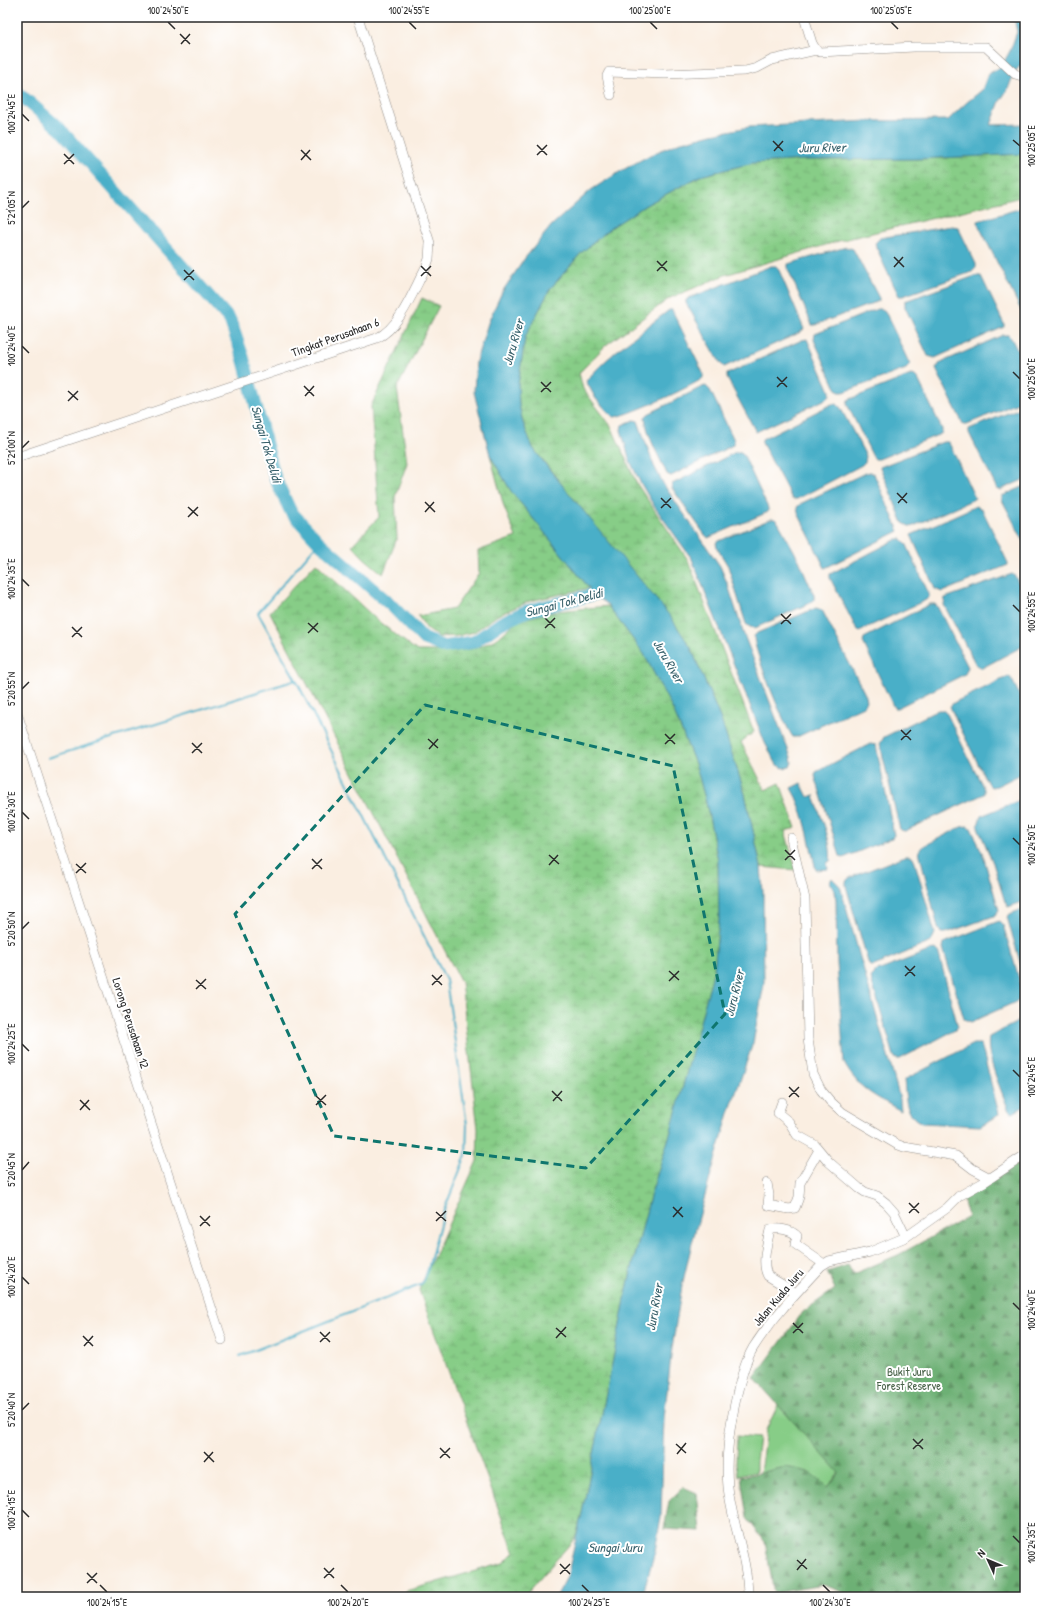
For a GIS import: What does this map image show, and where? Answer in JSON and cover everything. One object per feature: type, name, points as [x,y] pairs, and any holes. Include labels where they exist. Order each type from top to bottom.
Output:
[{"type":"street","name":"Tingkat Perusahaan 6","points":[[17,457],[377,338],[385,334],[394,325],[426,266],[429,259],[430,243],[358,17]]},
{"type":"street","points":[[804,17],[812,43],[816,50]]},
{"type":"street","points":[[611,95],[607,76],[609,72],[665,74],[745,71],[757,68],[772,60],[816,50],[820,52],[921,47],[986,47],[1015,74],[1025,77]]},
{"type":"street","name":"Lorong Perusahaan 12","points":[[17,713],[222,1340]]},
{"type":"street","points":[[791,838],[805,899],[808,1039],[813,1074],[821,1090],[842,1112],[896,1144],[904,1147],[956,1156],[973,1169],[990,1178]]},
{"type":"street","points":[[782,1102],[778,1113],[789,1122],[797,1135],[815,1146],[829,1162],[859,1188],[865,1192],[877,1196],[886,1203],[894,1212],[906,1237]]},
{"type":"street","points":[[767,1183],[769,1195],[768,1205],[795,1208],[800,1197],[800,1183],[819,1150]]},
{"type":"street","name":"Jalan Kuala Juru","points":[[748,1597],[748,1584],[744,1558],[728,1486],[727,1443],[729,1427],[742,1372],[753,1349],[777,1314],[824,1264],[829,1261],[870,1252],[906,1237],[947,1208],[959,1196],[1025,1155]]},
{"type":"street","points":[[796,1293],[768,1276],[766,1273],[764,1268],[770,1230],[774,1228],[794,1232],[797,1236],[795,1244],[824,1264]]},
{"type":"highlighted area","points":[[425,705],[673,766],[725,1014],[586,1168],[334,1136],[235,914]]},
{"type":"green space","points":[[1025,154],[1025,196],[839,241],[725,275],[670,298],[606,345],[579,373],[583,389],[611,426],[637,484],[688,560],[754,732],[741,742],[765,790],[780,783],[796,828],[785,831],[796,870],[761,867],[745,794],[721,720],[691,648],[533,448],[523,423],[519,405],[518,385],[525,337],[550,289],[581,253],[612,227],[646,205],[700,176],[753,163],[806,160],[917,159]]},
{"type":"green space","points":[[422,298],[439,306],[397,388],[407,463],[395,497],[397,538],[383,574],[364,558],[352,545],[379,517],[371,406]]},
{"type":"green space","points":[[490,455],[511,491],[589,588],[530,601],[498,615],[474,632],[457,636],[438,637],[427,629],[418,616],[454,609],[479,573],[478,551],[516,537],[504,507]]},
{"type":"green space","points":[[316,563],[378,621],[417,651],[456,651],[477,648],[498,638],[518,620],[558,611],[608,606],[644,654],[674,712],[696,766],[706,802],[718,860],[719,921],[714,970],[671,1131],[650,1197],[629,1280],[576,1537],[524,1597],[401,1597],[406,1591],[503,1563],[514,1552],[419,1290],[477,1161],[478,1129],[461,982],[270,612]]},
{"type":"green space","name":"Bukit Juru Forest Reserve","points":[[1025,1159],[1025,1597],[856,1597],[824,1585],[774,1593],[765,1542],[747,1518],[741,1477],[786,1467],[809,1472],[828,1487],[839,1473],[754,1378],[803,1312],[835,1289],[827,1272],[848,1265],[853,1274],[898,1255],[968,1217],[963,1199]]},
{"type":"green space","points":[[778,1405],[839,1472],[828,1487],[786,1467],[760,1473],[766,1430]]},
{"type":"green space","points":[[737,1436],[759,1438],[756,1472],[738,1476],[736,1462]]},
{"type":"green space","points":[[683,1487],[697,1493],[701,1531],[664,1529],[669,1501]]},
{"type":"water","name":"Sungai Juru","points":[[1014,17],[1025,17],[1025,60],[1014,73],[1008,89],[1000,101],[991,125],[1025,124],[1025,154],[917,159],[806,160],[753,163],[700,176],[646,205],[612,227],[581,253],[550,289],[525,337],[518,385],[519,405],[523,423],[533,448],[670,616],[691,648],[721,720],[745,794],[761,867],[763,892],[764,984],[753,1043],[730,1110],[711,1174],[682,1286],[672,1348],[664,1418],[661,1517],[655,1551],[642,1597],[556,1597],[567,1577],[582,1513],[629,1280],[650,1197],[671,1131],[714,970],[719,921],[718,860],[706,802],[696,766],[674,712],[644,654],[608,606],[589,588],[511,491],[490,455],[474,392],[476,361],[489,320],[502,292],[525,258],[552,225],[591,190],[650,155],[678,143],[712,134],[749,127],[868,121],[948,120],[982,90],[988,74],[1001,67],[1010,51],[1017,32]]},
{"type":"water","points":[[1025,207],[1025,318],[979,226],[978,221]]},
{"type":"water","points":[[951,226],[958,227],[976,264],[976,268],[972,272],[903,296],[899,296],[875,243],[880,238]]},
{"type":"water","points":[[846,247],[853,249],[879,298],[879,301],[812,325],[788,269],[788,264]]},
{"type":"water","points":[[771,266],[776,266],[778,268],[804,329],[799,333],[724,367],[686,303],[686,300]]},
{"type":"water","points":[[975,276],[981,276],[1004,324],[1004,327],[935,358],[928,356],[905,307],[905,301]]},
{"type":"water","points":[[877,309],[882,309],[885,311],[910,365],[906,369],[844,392],[839,392],[814,340],[815,334]]},
{"type":"water","points":[[669,310],[672,310],[703,373],[703,378],[658,401],[620,416],[613,417],[596,399],[586,381],[615,352]]},
{"type":"water","points":[[1003,335],[1008,335],[1011,338],[1025,365],[1025,400],[967,424],[963,424],[936,369],[940,363]]},
{"type":"water","points":[[807,339],[830,391],[830,395],[826,399],[756,432],[727,378],[727,374]]},
{"type":"water","points":[[911,375],[918,379],[942,429],[942,433],[879,459],[875,459],[847,404],[848,400]]},
{"type":"water","points":[[706,386],[710,390],[734,440],[733,445],[671,476],[667,474],[654,446],[648,432],[645,417],[648,414]]},
{"type":"water","points":[[832,404],[837,404],[840,407],[866,456],[865,462],[862,465],[797,499],[792,499],[762,443],[762,439]]},
{"type":"water","points":[[1025,406],[1025,479],[1000,490],[997,489],[969,433],[969,429]]},
{"type":"water","points":[[634,420],[638,421],[654,466],[664,485],[720,566],[728,585],[743,632],[791,757],[792,762],[790,767],[784,768],[777,765],[765,743],[692,559],[654,506],[630,461],[621,430],[622,425]]},
{"type":"water","points":[[943,442],[948,442],[950,445],[975,498],[911,527],[903,523],[880,467]]},
{"type":"water","points":[[736,452],[741,452],[744,456],[768,508],[768,512],[708,538],[672,488],[672,484]]},
{"type":"water","points":[[870,472],[874,474],[899,531],[825,568],[798,513],[797,507],[802,503]]},
{"type":"water","points":[[1025,486],[1025,544],[1002,500],[1002,496]]},
{"type":"water","points":[[976,506],[982,509],[1008,565],[942,592],[935,589],[911,535]]},
{"type":"water","points":[[771,519],[775,519],[778,522],[799,560],[814,595],[814,600],[755,628],[746,624],[728,566],[717,548],[716,543]]},
{"type":"water","points":[[897,539],[902,539],[906,543],[929,597],[926,600],[859,631],[857,630],[830,578],[830,574]]},
{"type":"water","points":[[1012,574],[1015,576],[1025,595],[1025,645],[982,668],[976,665],[944,605],[945,598]]},
{"type":"water","points":[[930,604],[935,604],[938,608],[968,667],[965,674],[897,708],[894,708],[863,642],[864,638]]},
{"type":"water","points":[[816,608],[822,610],[866,696],[867,702],[863,706],[797,737],[793,737],[783,718],[758,656],[754,636],[757,633]]},
{"type":"water","points":[[1009,676],[1025,706],[1025,772],[997,786],[991,787],[988,784],[950,706],[955,702]]},
{"type":"water","points":[[938,710],[943,710],[947,714],[984,789],[984,794],[905,831],[900,830],[880,744],[884,737]]},
{"type":"water","points":[[870,744],[876,745],[894,835],[892,838],[843,858],[840,856],[815,776],[816,772]]},
{"type":"water","points":[[801,783],[808,797],[814,795],[828,837],[830,861],[827,863],[828,869],[816,870],[804,818],[791,788]]},
{"type":"water","points":[[1025,798],[1025,901],[1008,907],[1005,902],[993,863],[978,827],[981,816]]},
{"type":"water","points":[[967,826],[971,828],[982,852],[999,910],[994,916],[946,933],[941,933],[938,928],[919,851],[922,847],[961,827]]},
{"type":"water","points":[[905,856],[910,856],[914,859],[935,933],[931,942],[874,966],[870,966],[846,886],[846,881],[849,878]]},
{"type":"water","points":[[832,878],[840,886],[900,1099],[901,1111],[868,1092],[856,1080],[844,1063],[837,963],[836,900],[835,891],[830,882]]},
{"type":"water","points":[[1025,908],[1025,979],[1007,917],[1010,914]]},
{"type":"water","points":[[999,921],[1003,925],[1023,992],[1023,997],[1020,1000],[971,1022],[964,1019],[943,948],[944,943]]},
{"type":"water","points":[[934,949],[938,951],[958,1027],[900,1059],[896,1059],[871,979],[872,975],[875,972]]},
{"type":"water","points":[[1025,1018],[1025,1106],[1013,1113],[1009,1111],[995,1074],[989,1053],[989,1037]]},
{"type":"water","points":[[973,1044],[980,1044],[982,1048],[999,1114],[980,1126],[922,1123],[916,1120],[909,1111],[907,1105],[904,1080]]},
{"type":"waterway","name":"Sungai Tok Delidi","points":[[17,92],[60,129],[230,320],[243,357],[275,478],[291,512],[319,542],[392,606],[424,639],[444,647],[474,642],[501,623],[527,611],[612,590]]},
{"type":"waterway","points":[[240,1356],[420,1285],[424,1281],[443,1213],[466,1155],[467,1125],[446,980],[296,680],[258,613],[319,542]]},
{"type":"waterway","points":[[48,758],[296,680]]},
{"type":"water label","name":"Juru River","points":[[822,147]]},
{"type":"water label","name":"Juru River","points":[[513,342]]},
{"type":"water label","name":"Juru River","points":[[669,661]]},
{"type":"water label","name":"Juru River","points":[[734,993]]},
{"type":"water label","name":"Juru River","points":[[654,1307]]}]
